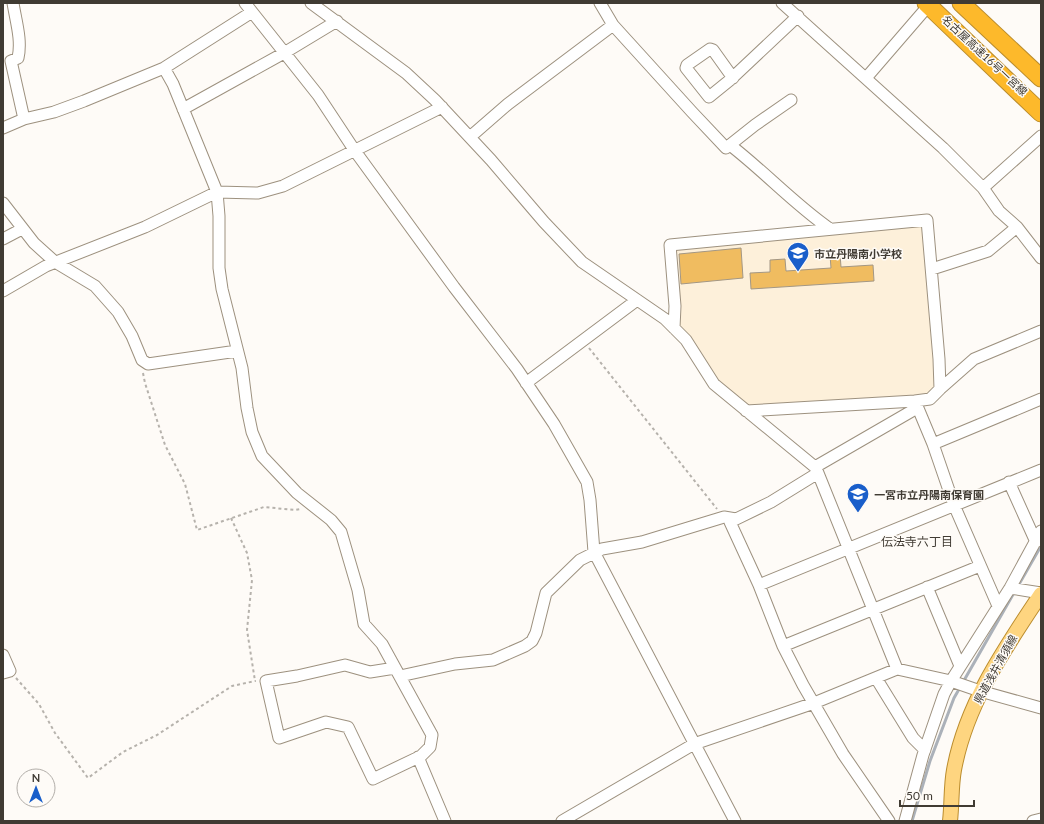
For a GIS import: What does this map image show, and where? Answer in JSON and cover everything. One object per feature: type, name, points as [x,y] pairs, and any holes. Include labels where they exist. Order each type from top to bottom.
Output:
[{"type":"highway","name":"名古屋高速16号一宮線","points":[[961,3],[1041,78]]},
{"type":"highway","points":[[972,3],[1041,66]]},
{"type":"highway","name":"名古屋高速16号一宮線","points":[[931,4],[1041,107]]},
{"type":"highway","points":[[931,4],[1041,98]]},
{"type":"highway","points":[[931,4],[1041,114]]},
{"type":"main road","name":"県道浅井清須線","points":[[950,821],[954,770],[964,733],[980,691],[1005,648],[1041,593]]},
{"type":"street","points":[[13,3],[20,36],[20,50],[18,58],[11,61],[24,119]]},
{"type":"street","points":[[245,3],[318,95],[355,151],[526,383],[554,424],[587,482],[594,552],[735,821]]},
{"type":"street","points":[[311,3],[406,73],[442,107],[470,137],[544,222],[582,262],[665,319],[686,340],[714,384],[816,470],[897,669]]},
{"type":"street","points":[[600,3],[613,25],[726,148],[755,125],[792,100]]},
{"type":"street","points":[[782,3],[943,148],[983,188],[999,211],[1017,227],[1041,258]]},
{"type":"street","points":[[866,78],[931,4]]},
{"type":"street","points":[[3,128],[24,119],[54,112],[130,83],[164,68],[252,12]]},
{"type":"street","points":[[733,78],[798,16]]},
{"type":"street","points":[[183,109],[284,53],[337,21]]},
{"type":"street","points":[[470,137],[508,104],[613,25]]},
{"type":"street","points":[[164,68],[183,109],[217,192],[219,216],[219,268],[222,289],[242,368],[247,408],[252,432],[262,456],[297,493],[331,520],[341,532],[358,590],[364,624],[382,644],[397,672],[432,735],[430,748],[418,757],[373,779],[348,727],[326,722],[279,738],[260,680],[297,676],[345,665],[370,672],[397,672],[493,660],[525,646],[532,641],[536,633],[546,593],[580,560],[594,552],[613,546],[642,542],[724,518],[736,519]]},
{"type":"street","points":[[3,291],[46,266],[145,227],[217,192],[258,193],[283,186],[442,107]]},
{"type":"street","points":[[983,188],[1041,136]]},
{"type":"street","points":[[730,145],[747,158],[784,193],[830,229]]},
{"type":"street","points":[[3,203],[34,244],[55,262],[95,286],[118,312],[132,336],[142,360],[148,364],[237,351]]},
{"type":"street","points":[[674,328],[675,306],[670,245],[927,220],[939,359],[940,389]]},
{"type":"street","points":[[932,269],[988,251],[1017,227]]},
{"type":"street","points":[[3,238],[22,229]]},
{"type":"street","points":[[526,383],[637,300]]},
{"type":"street","points":[[889,821],[843,754],[803,685],[783,646],[759,585],[730,522],[771,502],[816,470],[916,405],[930,399],[974,359],[1041,331]]},
{"type":"street","points":[[933,444],[1041,399]]},
{"type":"street","points":[[746,411],[916,405]]},
{"type":"street","points":[[916,405],[933,444],[954,505],[998,606]]},
{"type":"street","points":[[759,585],[1041,470]]},
{"type":"street","points":[[1009,482],[1036,542]]},
{"type":"street","points":[[905,821],[924,750],[944,694],[957,683],[960,666],[998,606],[1015,589],[1041,531]]},
{"type":"street","points":[[783,646],[980,566]]},
{"type":"street","points":[[927,587],[960,666]]},
{"type":"street","points":[[1015,589],[1041,593]]},
{"type":"street","points":[[3,655],[7,672]]},
{"type":"street","points":[[562,821],[694,744],[814,703],[897,669],[957,683],[1041,708]]},
{"type":"street","points":[[876,678],[913,738],[924,750]]},
{"type":"street","points":[[418,757],[445,821]]},
{"type":"street","points":[[1033,821],[1041,819]]},
{"type":"path","points":[[583,340],[724,518]]},
{"type":"path","points":[[142,360],[144,383],[154,415],[165,445],[185,484],[197,530],[264,507],[295,510],[312,505]]},
{"type":"path","points":[[7,672],[38,704],[55,733],[88,778],[123,752],[157,735],[232,686],[260,680],[247,630],[252,580],[247,553],[231,518]]},
{"type":"shaded area","points":[[923,225],[937,387],[930,395],[749,406],[714,378],[679,327],[674,249]]},
{"type":"building","points":[[741,248],[743,278],[681,284],[679,254]]},
{"type":"building","points":[[840,254],[841,267],[873,265],[874,281],[751,289],[750,273],[770,272],[770,260],[785,259],[786,271],[831,268],[830,255]]},
{"type":"waterway","points":[[1018,586],[1041,546]]},
{"type":"waterway","points":[[912,821],[930,761],[954,698],[1015,591]]},
{"type":"place","name":"市立丹陽南小学校","points":[[798,272]]},
{"type":"place","name":"一宮市立丹陽南保育園","points":[[858,514]]},
{"type":"district","name":"伝法寺六丁目","points":[[917,541]]}]
